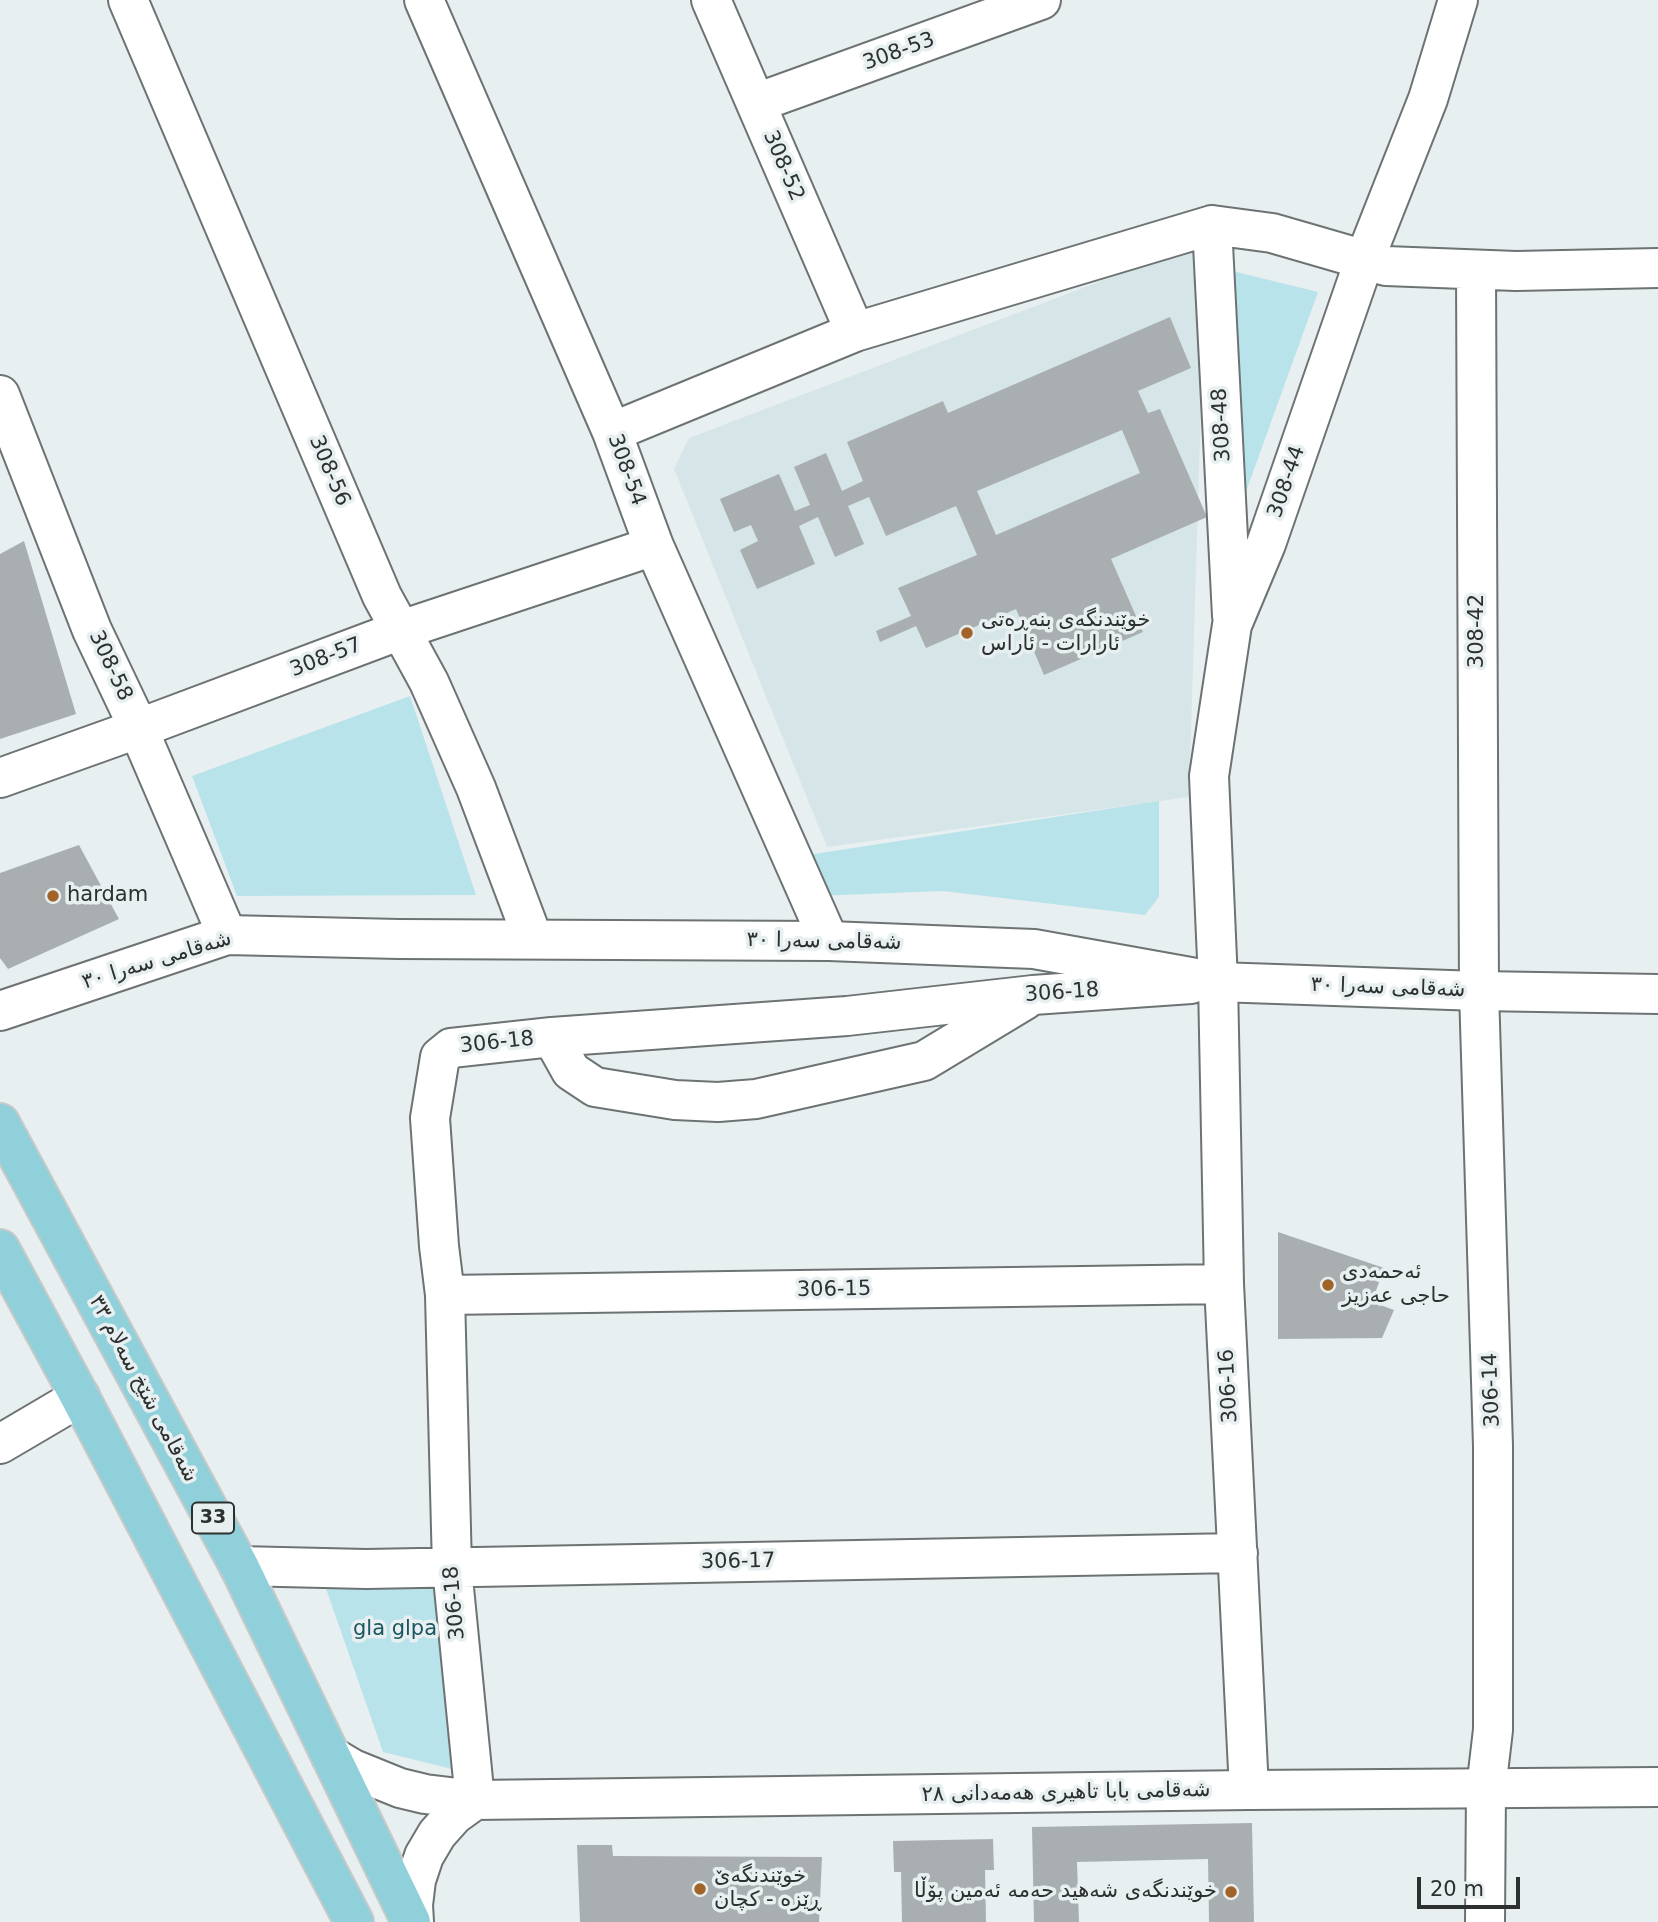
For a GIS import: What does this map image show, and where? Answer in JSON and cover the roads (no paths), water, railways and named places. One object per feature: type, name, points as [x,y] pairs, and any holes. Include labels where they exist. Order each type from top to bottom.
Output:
[{"type":"main road","name":"شەقامی شێخ سەلام ٣٣","points":[[0,1123],[239,1566],[412,1922]]},
{"type":"main road","points":[[0,1249],[354,1922]]},
{"type":"main road","points":[[156,1542],[167,1547],[191,1545],[209,1531],[214,1520]]},
{"type":"main road","points":[[203,1634],[213,1612],[223,1605],[234,1601],[258,1605]]},
{"type":"street","name":"308-56","points":[[128,0],[382,596],[429,682],[476,788],[533,939]]},
{"type":"street","name":"308-54","points":[[424,0],[612,432],[654,546],[829,941]]},
{"type":"street","name":"308-52","points":[[711,0],[855,332]]},
{"type":"street","name":"308-53","points":[[756,103],[1041,0]]},
{"type":"street","name":"308-44","points":[[1217,982],[1209,776],[1232,625],[1266,544],[1364,261],[1428,99],[1458,0]]},
{"type":"street","points":[[612,432],[855,332],[1212,225],[1272,233],[1386,266],[1516,271],[1658,268]]},
{"type":"street","name":"308-48","points":[[1212,225],[1232,625]]},
{"type":"street","name":"308-42","points":[[1476,270],[1479,991]]},
{"type":"street","name":"308-58","points":[[0,395],[92,630],[131,712],[227,935]]},
{"type":"street","name":"308-57","points":[[0,778],[401,630],[654,546]]},
{"type":"street","name":"شەقامی سەرا ٣٠","points":[[0,1012],[227,935],[398,939],[829,941],[1034,949],[1217,982],[1479,991],[1658,993]]},
{"type":"street","name":"306-18","points":[[475,1800],[452,1568],[445,1295],[430,1118],[440,1057],[451,1048],[552,1037],[847,1016],[1032,995],[1217,982]]},
{"type":"street","name":"306-16","points":[[1217,982],[1224,1284],[1249,1790]]},
{"type":"street","name":"306-14","points":[[1479,991],[1493,1446],[1493,1730],[1486,1789],[1485,1922]]},
{"type":"street","points":[[552,1037],[571,1072],[595,1087],[675,1100],[718,1102],[756,1099],[925,1061],[1032,995]]},
{"type":"street","name":"306-15","points":[[445,1295],[1224,1284]]},
{"type":"street","points":[[0,1444],[80,1397]]},
{"type":"street","name":"306-17","points":[[239,1566],[452,1568],[1238,1553]]},
{"type":"street","name":"شەقامی بابا تاهیری هەمەدانی ٢٨","points":[[331,1756],[353,1769],[400,1788],[475,1800],[1658,1787]]},
{"type":"street","points":[[412,1922],[416,1880],[424,1856],[437,1834],[454,1815],[475,1800]]},
{"type":"place","name":"خوێندنگەی بنەڕەتی ئارارات - ئاراس","points":[[967,633]]},
{"type":"place","name":"hardam","points":[[53,896]]},
{"type":"place","name":"ئەحمەدی حاجی عەزیز","points":[[1328,1285]]},
{"type":"place","name":"خوێندنگەێ ڕێزە - کچان","points":[[700,1889]]},
{"type":"place","name":"خوێندنگەی شەهید حەمە ئەمین پۆڵا","points":[[1231,1892]]},
{"type":"park label","name":"gla glpa","points":[[395,1630]]}]
